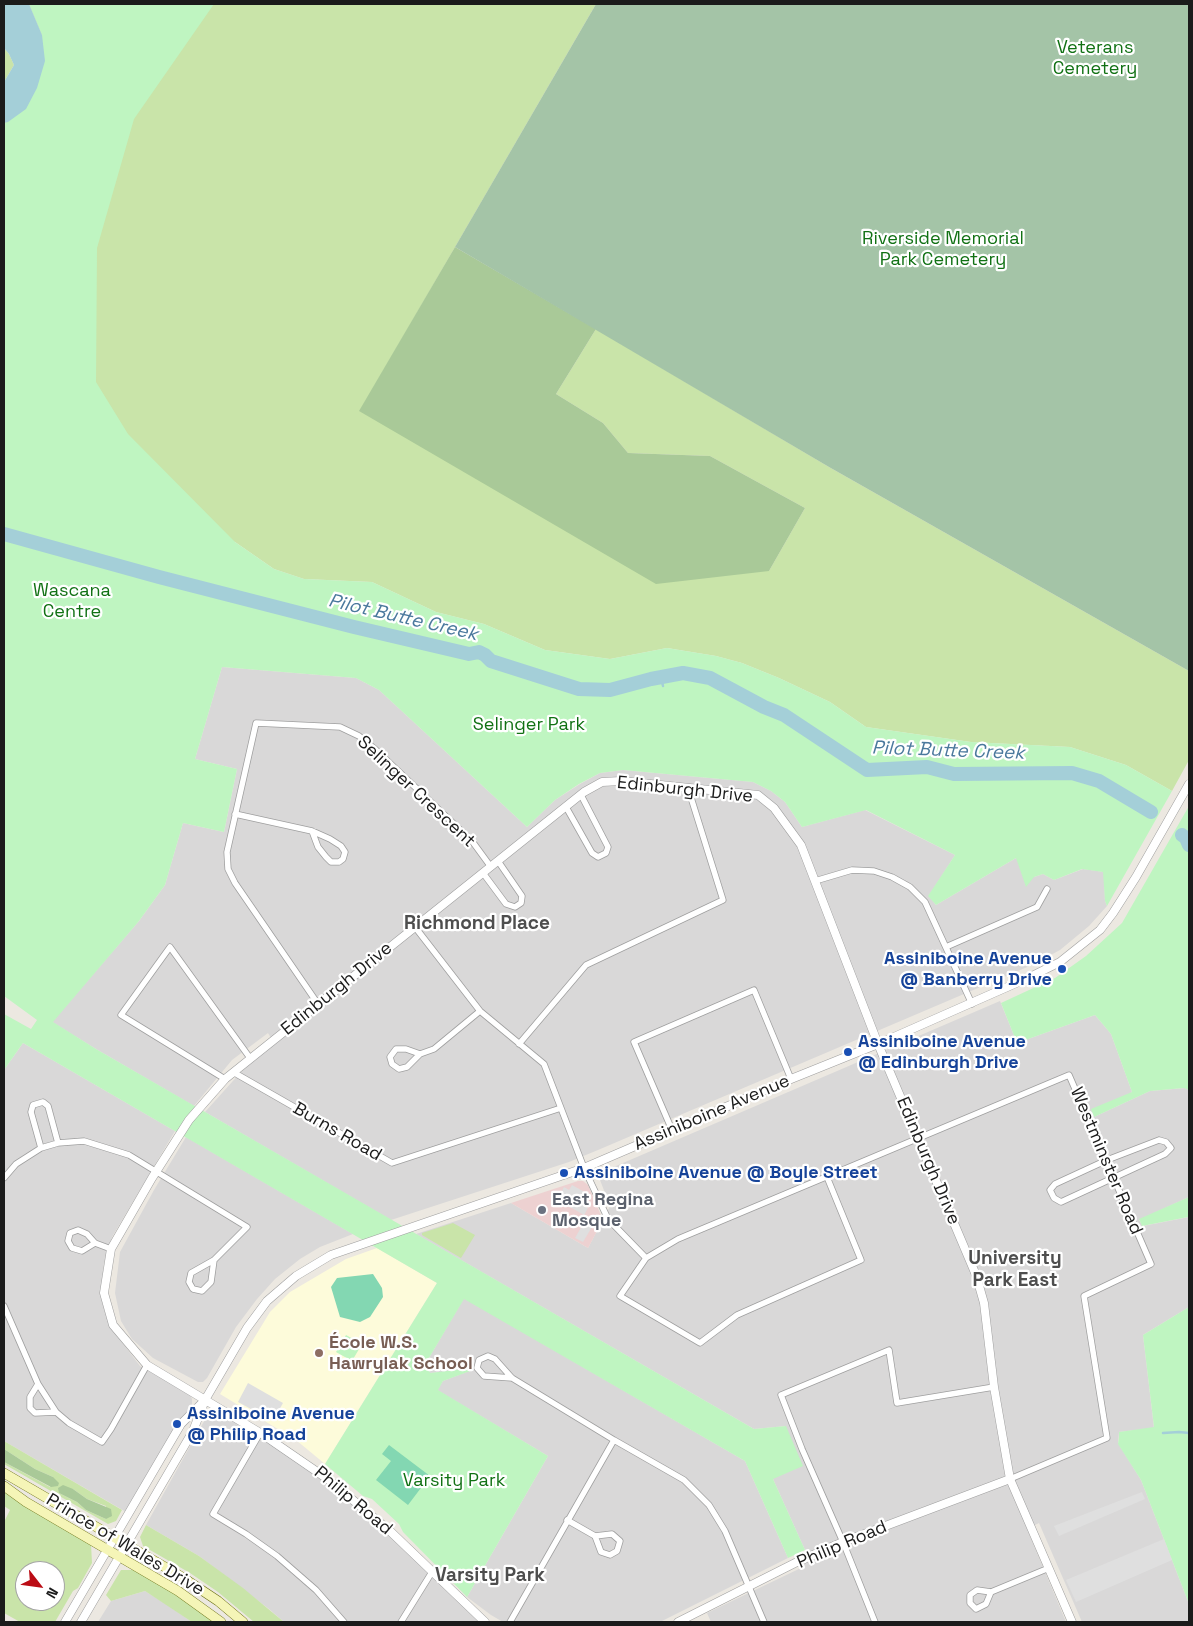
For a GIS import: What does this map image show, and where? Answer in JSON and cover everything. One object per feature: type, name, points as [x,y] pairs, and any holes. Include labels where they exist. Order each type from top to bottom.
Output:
[{"type":"main road","name":"Prince of Wales Drive","points":[[4,1473],[197,1587],[218,1601],[243,1622]]},
{"type":"main road","name":"Prince of Wales Drive","points":[[4,1486],[26,1502],[178,1591],[221,1622]]},
{"type":"street","name":"Selinger Crescent","points":[[318,1004],[235,883],[228,869],[227,852],[256,723],[340,727],[359,736],[472,841],[491,867]]},
{"type":"street","name":"Edinburgh Drive","points":[[205,1400],[147,1365],[113,1326],[104,1293],[111,1249],[189,1120],[225,1078],[580,795],[602,782],[621,781],[758,795],[774,808],[801,845],[878,1044],[976,1275],[984,1303],[994,1387],[1010,1479],[1072,1622]]},
{"type":"street","name":"Assiniboine Avenue","points":[[81,1622],[193,1431],[205,1400],[247,1328],[267,1301],[296,1276],[331,1255],[584,1168],[972,1004],[1060,962],[1100,930],[1113,913],[1136,877],[1189,784]]},
{"type":"street","points":[[519,1044],[586,965],[723,900],[688,788]]},
{"type":"street","points":[[566,807],[592,853],[598,857],[606,853],[608,847],[580,795]]},
{"type":"street","points":[[236,814],[312,831],[341,846],[345,852],[343,858],[339,862],[332,862],[326,857],[318,847],[312,831]]},
{"type":"street","points":[[483,873],[506,904],[515,907],[520,903],[522,896],[498,861]]},
{"type":"street","points":[[815,881],[852,870],[874,871],[892,877],[910,887],[925,902],[972,1004]]},
{"type":"street","points":[[946,947],[1038,907],[1047,889]]},
{"type":"street","points":[[415,927],[480,1011],[544,1064],[584,1168],[608,1219],[646,1258],[620,1296],[700,1343],[737,1315],[861,1260],[827,1177]]},
{"type":"street","points":[[225,1078],[121,1015],[170,947],[250,1058]]},
{"type":"street","points":[[672,1130],[634,1042],[728,1001],[754,990],[791,1079]]},
{"type":"street","points":[[420,1054],[406,1049],[396,1049],[390,1057],[392,1064],[399,1069],[407,1067],[420,1054],[434,1049],[480,1011]]},
{"type":"street","name":"Burns Road","points":[[233,1072],[392,1163],[561,1108]]},
{"type":"street","name":"Westminster Road","points":[[646,1258],[678,1239],[1069,1075],[1151,1264],[1084,1296],[1107,1438],[1010,1479]]},
{"type":"street","points":[[41,1148],[31,1112],[33,1105],[43,1102],[48,1106],[58,1143]]},
{"type":"street","points":[[1159,1140],[1166,1142],[1171,1148],[1165,1154],[1113,1177],[1060,1202],[1054,1198],[1050,1190],[1055,1184],[1107,1160],[1159,1140]]},
{"type":"street","points":[[4,1178],[16,1164],[41,1148],[58,1143],[84,1141],[129,1155],[247,1227],[214,1260],[191,1273],[189,1282],[194,1289],[202,1291],[211,1282],[214,1260]]},
{"type":"street","points":[[95,1243],[82,1251],[72,1248],[68,1241],[70,1233],[78,1230],[87,1234],[95,1243],[111,1249]]},
{"type":"street","points":[[4,1310],[38,1384],[56,1412],[68,1423],[102,1442],[115,1423],[147,1365]]},
{"type":"street","points":[[875,1622],[781,1395],[889,1350],[897,1403],[994,1387]]},
{"type":"street","points":[[512,1378],[484,1376],[476,1368],[480,1360],[488,1356],[495,1359],[512,1378],[684,1480],[709,1505],[726,1531],[764,1622]]},
{"type":"street","points":[[38,1384],[30,1397],[30,1408],[36,1413],[56,1412]]},
{"type":"street","name":"Assiniboine Avenue","points":[[65,1622],[181,1424],[205,1400]]},
{"type":"street","name":"Philip Road","points":[[205,1400],[260,1433],[329,1480],[391,1532],[485,1622]]},
{"type":"street","points":[[260,1433],[213,1514],[246,1534],[276,1556],[316,1590],[344,1622]]},
{"type":"street","points":[[510,1622],[614,1440]]},
{"type":"street","name":"Philip Road","points":[[678,1622],[843,1542],[1010,1479]]},
{"type":"street","points":[[567,1520],[594,1536],[601,1552],[610,1555],[617,1551],[620,1541],[612,1534],[594,1536]]},
{"type":"street","points":[[991,1592],[1049,1568]]},
{"type":"street","points":[[401,1622],[432,1572]]},
{"type":"shaded area","points":[[222,667],[356,678],[379,690],[527,827],[555,800],[600,773],[623,770],[753,782],[771,791],[785,802],[802,827],[865,810],[955,855],[929,896],[936,905],[1016,858],[1034,877],[1043,874],[1054,880],[1083,869],[1104,872],[1105,901],[1107,906],[1089,926],[1060,950],[1032,965],[569,1162],[391,1220],[205,1112],[250,1062],[274,1043],[268,1033],[232,1060],[194,1106],[52,1022],[139,921],[165,885],[183,823],[224,832],[237,769],[195,759]]},
{"type":"shaded area","points":[[1000,1001],[1017,1043],[1095,1015],[1111,1034],[1132,1092],[1094,1117],[1150,1091],[1185,1088],[1189,1090],[1189,1197],[1139,1220],[1143,1226],[1189,1217],[1189,1307],[1143,1335],[1154,1428],[1119,1432],[1118,1443],[1141,1480],[1189,1604],[1189,1622],[1082,1622],[1039,1523],[1027,1529],[1066,1622],[711,1622],[707,1613],[803,1567],[805,1550],[773,1479],[786,1426],[754,1429],[416,1234],[511,1203],[588,1248],[610,1206],[599,1176],[602,1172]]},
{"type":"shaded area","points":[[23,1043],[175,1131],[112,1237],[104,1263],[101,1297],[109,1325],[140,1366],[190,1394],[192,1399],[192,1406],[126,1512],[4,1441],[4,1070]]},
{"type":"shaded area","points":[[186,1137],[353,1234],[320,1247],[300,1259],[275,1279],[236,1327],[203,1382],[198,1382],[153,1358],[132,1339],[121,1321],[115,1293],[120,1252]]},
{"type":"shaded area","points":[[583,1181],[588,1185],[603,1220],[588,1248],[511,1203]]},
{"type":"shaded area","points":[[572,1185],[590,1195],[584,1206],[588,1208],[584,1215],[553,1197],[557,1191],[561,1193],[564,1187],[569,1190]]},
{"type":"shaded area","points":[[587,1217],[595,1222],[583,1242],[575,1238]]},
{"type":"shaded area","name":"École W.S. Hawrylak School","points":[[377,1248],[437,1283],[325,1464],[296,1440],[220,1394],[270,1312],[290,1292],[346,1259]]},
{"type":"shaded area","points":[[464,1298],[745,1461],[788,1558],[660,1622],[503,1622],[467,1597],[548,1456],[437,1390],[443,1381],[472,1370],[429,1373],[426,1363]]},
{"type":"shaded area","points":[[248,1383],[283,1403],[273,1421],[238,1402]]},
{"type":"shaded area","points":[[217,1409],[303,1462],[410,1553],[479,1622],[284,1622],[199,1556],[146,1525],[207,1416],[211,1410]]},
{"type":"shaded area","points":[[1142,1492],[1145,1499],[1059,1536],[1054,1526]]},
{"type":"shaded area","points":[[1164,1539],[1172,1560],[1076,1602],[1066,1580]]},
{"type":"shaded area","points":[[145,1591],[192,1622],[98,1622],[111,1601]]},
{"type":"green space","points":[[29,4],[596,4],[360,411],[769,571],[805,508],[710,456],[628,453],[603,423],[556,394],[596,329],[829,467],[1189,671],[1189,760],[1172,791],[1126,765],[1070,747],[971,742],[866,727],[830,702],[742,663],[716,656],[667,648],[610,659],[545,650],[484,624],[436,612],[372,582],[304,579],[274,569],[235,542],[97,513],[4,123],[8,122],[42,35]]},
{"type":"green space","points":[[29,4],[214,4],[134,119],[97,248],[96,382],[128,434],[235,542],[274,569],[304,579],[372,582],[436,612],[484,624],[545,650],[610,659],[667,648],[716,656],[742,663],[830,702],[866,727],[971,742],[1070,747],[1126,765],[1172,791],[1107,906],[1103,872],[1082,869],[1054,880],[1043,874],[1034,877],[1026,887],[1016,858],[936,905],[928,896],[955,855],[866,810],[802,827],[785,802],[771,791],[753,782],[623,770],[600,773],[579,784],[555,800],[527,827],[379,690],[356,678],[222,667],[195,759],[237,769],[224,832],[183,823],[165,885],[139,921],[53,1022],[96,1049],[754,1429],[786,1426],[803,1466],[773,1479],[805,1550],[788,1558],[745,1461],[464,1299],[426,1363],[430,1373],[472,1368],[473,1370],[443,1381],[438,1390],[548,1456],[467,1597],[403,1532],[399,1524],[372,1499],[363,1496],[325,1464],[437,1283],[23,1043],[4,1070],[4,1014],[31,1029],[37,1020],[4,996],[4,123],[8,122],[42,35]]},
{"type":"green space","name":"Riverside Memorial Park Cemetery","points":[[596,4],[1189,4],[1189,671],[829,467],[455,247]]},
{"type":"green space","points":[[4,48],[14,65],[4,82]]},
{"type":"green space","points":[[455,247],[596,329],[556,394],[603,423],[628,453],[710,456],[805,508],[769,571],[656,584],[359,411]]},
{"type":"green space","points":[[1189,806],[1189,1090],[1184,1088],[1150,1091],[1094,1117],[1091,1109],[1132,1092],[1111,1034],[1095,1015],[1017,1043],[1001,1003],[1055,978],[1086,956],[1122,923]]},
{"type":"green space","points":[[1189,1197],[1189,1218],[1142,1226],[1139,1219]]},
{"type":"green space","points":[[453,1223],[475,1235],[461,1258],[422,1235],[422,1233]]},
{"type":"green space","points":[[373,1274],[382,1288],[383,1297],[370,1317],[360,1322],[340,1317],[331,1287],[337,1278]]},
{"type":"green space","points":[[1189,1307],[1189,1604],[1141,1480],[1118,1444],[1119,1432],[1154,1427],[1143,1335]]},
{"type":"green space","points":[[346,1335],[362,1344],[352,1361],[336,1352]]},
{"type":"green space","points":[[4,1441],[122,1510],[116,1521],[108,1524],[4,1464],[4,1462],[50,1487],[53,1477],[35,1469],[4,1449]],"holes":[[[73,1489],[87,1499],[106,1506],[106,1519],[86,1510],[77,1502],[59,1493]]]},
{"type":"green space","points":[[389,1445],[430,1476],[408,1505],[376,1480],[391,1461],[382,1454]]},
{"type":"green space","points":[[4,1449],[35,1469],[53,1477],[59,1483],[58,1486],[51,1487],[4,1462]]},
{"type":"green space","points":[[63,1485],[73,1489],[87,1499],[111,1509],[112,1516],[106,1519],[86,1510],[77,1502],[59,1493],[58,1488]]},
{"type":"green space","points":[[4,1490],[91,1544],[92,1563],[78,1588],[73,1591],[65,1605],[65,1561],[15,1561],[15,1611],[61,1611],[55,1622],[20,1622],[4,1613],[4,1522],[10,1510],[4,1506]]},
{"type":"green space","points":[[146,1525],[199,1556],[243,1588],[284,1622],[254,1622],[218,1592],[190,1573],[143,1546],[140,1537]]},
{"type":"green space","points":[[121,1570],[134,1570],[180,1597],[214,1622],[192,1622],[145,1591],[111,1601],[106,1595]]},
{"type":"water","points":[[4,4],[29,4],[42,35],[45,61],[37,88],[26,109],[4,123],[4,82],[14,65],[4,48]]},
{"type":"waterway","name":"Pilot Butte Creek","points":[[4,534],[159,577],[354,627],[469,654],[479,652],[491,661],[579,689],[610,690],[683,673],[710,678],[764,707],[784,715],[867,770],[927,767],[954,774],[1072,773],[1099,781],[1151,812]]},
{"type":"waterway","points":[[657,679],[662,682],[663,686]]},
{"type":"waterway","name":"Pilot Butte Creek","points":[[1182,835],[1186,838],[1189,845]]},
{"type":"waterway","points":[[1163,1433],[1189,1433]]},
{"type":"place","name":"Assiniboine Avenue @ Banberry Drive","points":[[1062,969]]},
{"type":"place","name":"Assiniboine Avenue @ Edinburgh Drive","points":[[848,1052]]},
{"type":"place","name":"Assiniboine Avenue @ Boyle Street","points":[[564,1173]]},
{"type":"place","name":"East Regina Mosque","points":[[542,1210]]},
{"type":"place","name":"École W.S. Hawrylak School","points":[[319,1353]]},
{"type":"place","name":"Assiniboine Avenue @ Philip Road","points":[[177,1424]]},
{"type":"district","name":"Richmond Place","points":[[477,924]]},
{"type":"district","name":"University Park East","points":[[1015,1270]]},
{"type":"district","name":"Varsity Park","points":[[490,1576]]},
{"type":"park label","name":"Veterans Cemetery","points":[[1095,58]]},
{"type":"park label","name":"Wascana Centre","points":[[72,601]]},
{"type":"park label","name":"Selinger Park","points":[[529,725]]}]
